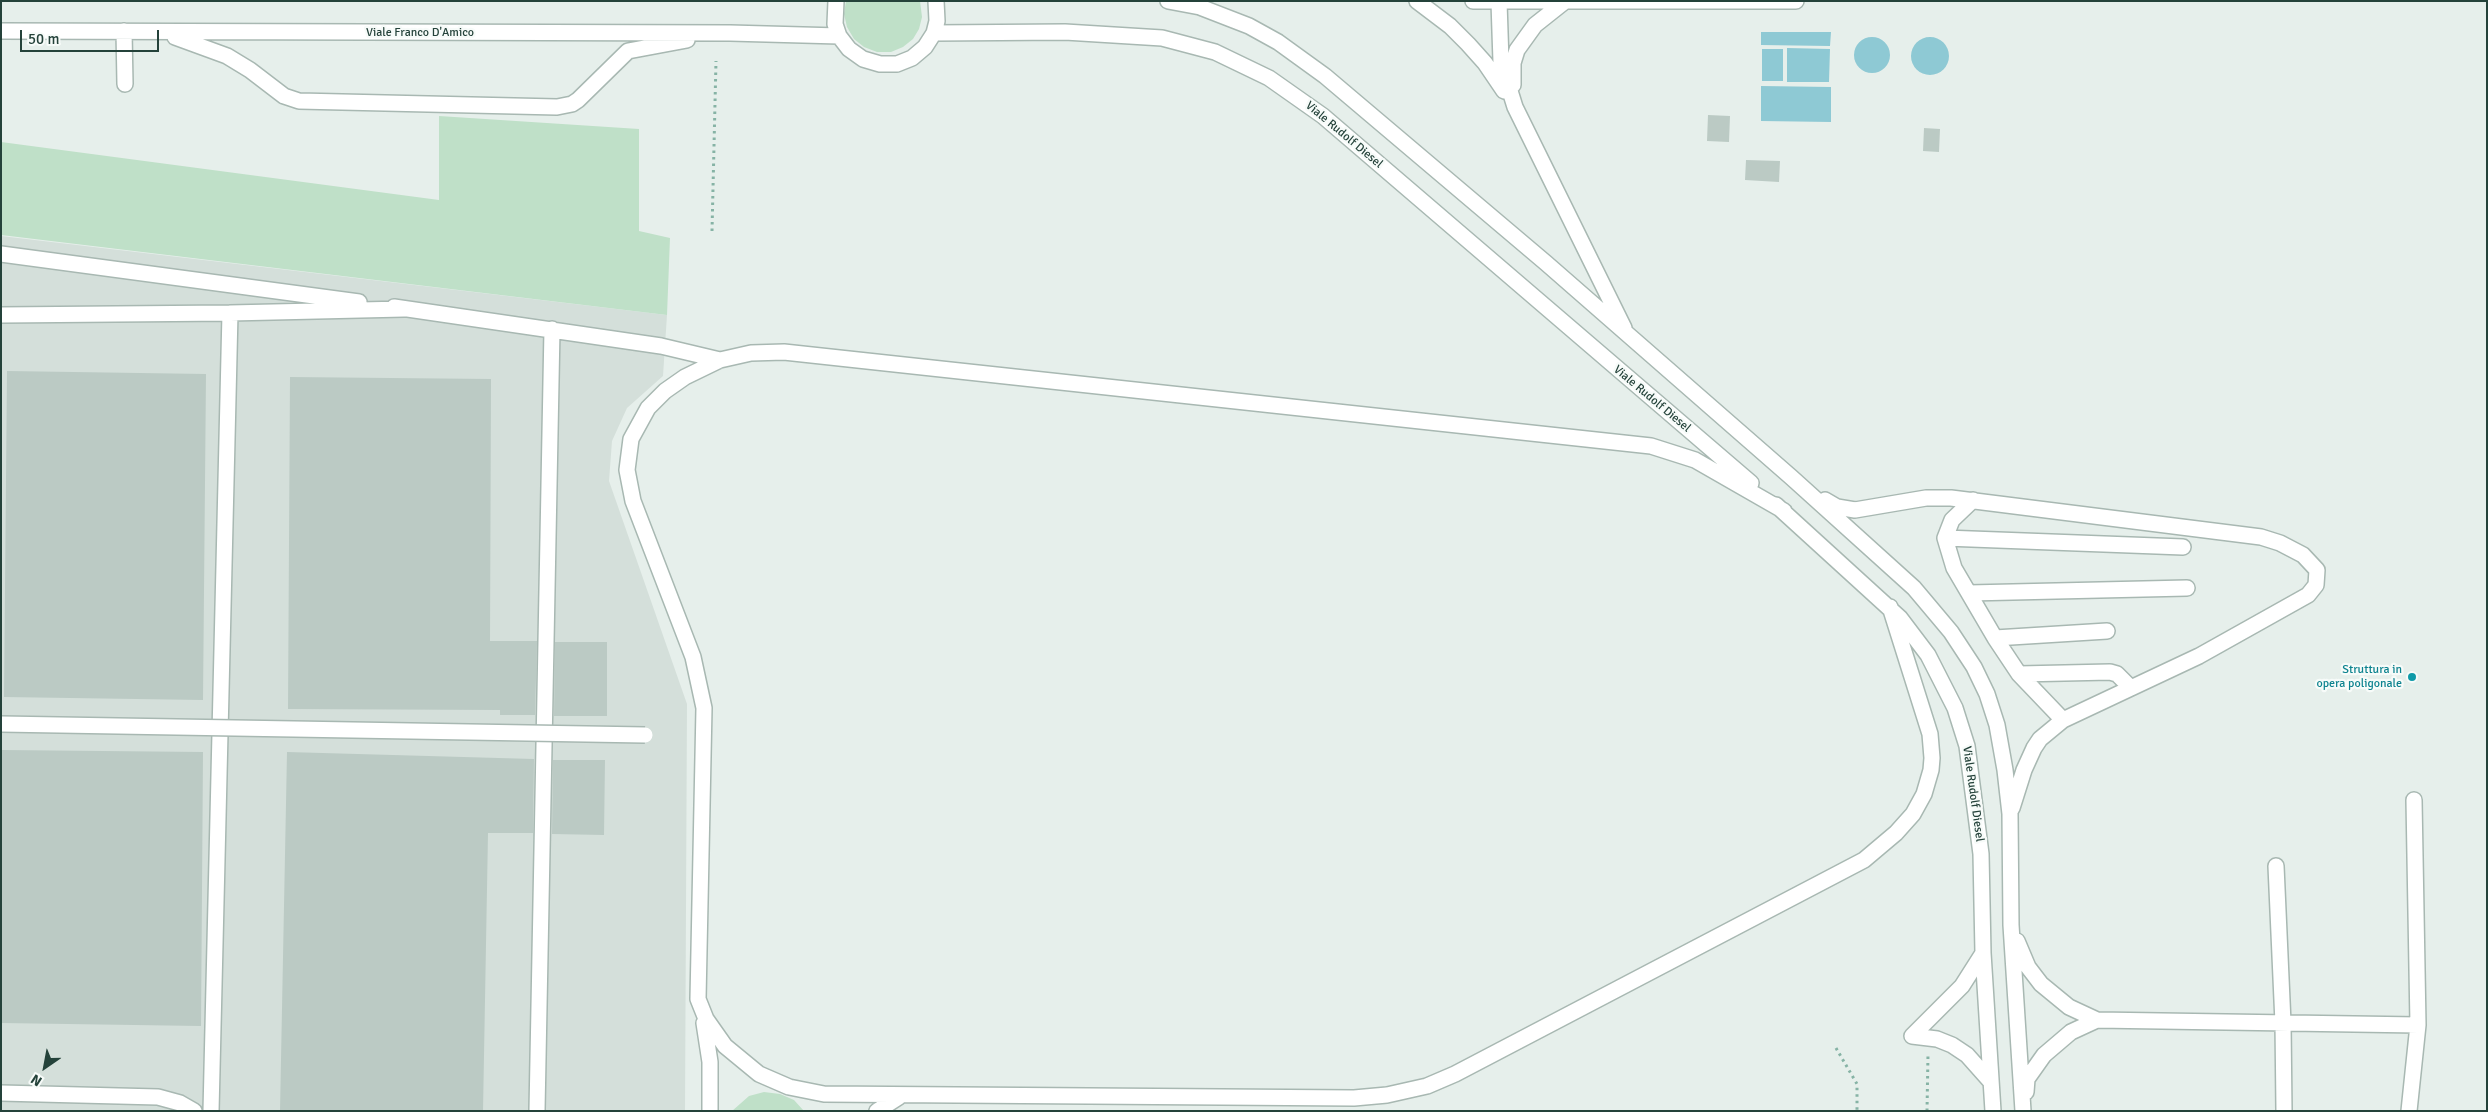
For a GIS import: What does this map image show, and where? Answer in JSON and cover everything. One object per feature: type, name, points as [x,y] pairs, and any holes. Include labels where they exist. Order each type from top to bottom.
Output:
[{"type":"street","points":[[836,1],[835,24],[839,36],[849,50],[863,59],[880,64],[897,64],[912,58],[925,47],[934,33],[937,21],[936,1]]},
{"type":"street","points":[[1168,1],[1200,8],[1249,26],[1306,62],[1345,92],[1790,476],[1914,588],[1937,614],[1965,651],[1982,683],[1997,725],[2010,814],[2011,925],[2024,1111]]},
{"type":"street","points":[[1417,1],[1450,26],[1485,62],[1515,107],[1626,334]]},
{"type":"street","points":[[1473,1],[1796,1]]},
{"type":"street","points":[[1499,2],[1501,62],[1515,107]]},
{"type":"street","points":[[1515,107],[1512,70],[1517,50],[1535,24],[1564,2]]},
{"type":"street","name":"Viale Franco D'Amico","points":[[1,30],[730,33],[839,36]]},
{"type":"street","points":[[124,31],[125,84]]},
{"type":"street","points":[[162,32],[219,52],[250,70],[284,96],[299,101],[557,107],[572,104],[578,100],[628,51],[730,33]]},
{"type":"street","name":"Viale Rudolf Diesel","points":[[934,33],[1065,32],[1162,38],[1215,52],[1269,78],[1323,116],[1571,331],[1784,511],[1890,607],[1918,640],[1937,670],[1955,708],[1967,746],[1981,854],[1983,953],[1993,1111]]},
{"type":"street","points":[[1,254],[552,329],[661,346],[720,360]]},
{"type":"street","points":[[1,315],[230,313],[404,308]]},
{"type":"street","points":[[211,1111],[230,313]]},
{"type":"street","points":[[537,1111],[552,329]]},
{"type":"street","points":[[710,1111],[710,1062],[698,999],[704,708],[693,657],[633,501],[627,470],[631,439],[648,408],[665,391],[685,377],[720,360],[751,353],[784,352],[1651,446],[1695,460],[1784,511]]},
{"type":"street","points":[[1790,476],[1832,505],[1849,510],[1926,498],[1974,500],[2261,537],[2290,547],[2313,564],[2318,574],[2317,580],[2308,595],[2199,656],[2063,720],[2040,740],[2034,748],[2024,770],[2010,814]]},
{"type":"street","points":[[1974,500],[1952,520],[1945,538],[1954,568],[1995,638],[2019,674],[2063,720]]},
{"type":"street","points":[[1945,538],[2183,547]]},
{"type":"street","points":[[1969,593],[2187,588]]},
{"type":"street","points":[[698,999],[706,1020],[725,1046],[759,1074],[779,1084],[824,1094],[899,1096],[1369,1097],[1406,1092],[1454,1074],[1864,860],[1896,833],[1912,814],[1924,794],[1931,770],[1932,758],[1928,728],[1890,607]]},
{"type":"street","points":[[1995,638],[2107,631]]},
{"type":"street","points":[[2019,674],[2110,672],[2117,674],[2131,688]]},
{"type":"street","points":[[1,724],[645,735]]},
{"type":"street","points":[[2408,1111],[2418,1025],[2414,800]]},
{"type":"street","points":[[2276,866],[2283,1023],[2284,1111]]},
{"type":"street","points":[[2011,925],[2025,962],[2041,984],[2069,1006],[2098,1020],[2418,1025]]},
{"type":"street","points":[[1983,953],[1956,993],[1912,1036],[1944,1042],[1960,1050],[1991,1082]]},
{"type":"street","points":[[2024,1111],[2027,1079],[2044,1055],[2071,1032],[2098,1020]]},
{"type":"street","points":[[1,1093],[158,1097],[180,1102],[194,1111]]},
{"type":"street","points":[[877,1111],[899,1096]]},
{"type":"path","points":[[712,231],[716,61]]},
{"type":"path","points":[[1927,1111],[1928,1038]]},
{"type":"path","points":[[1836,1048],[1857,1084],[1857,1111]]},
{"type":"shaded area","points":[[1,236],[667,315],[663,376],[627,408],[612,441],[609,481],[687,704],[685,1111],[1,1111]]},
{"type":"green space","points":[[846,1],[920,1],[922,17],[919,29],[913,39],[903,47],[891,52],[877,52],[864,47],[854,39],[847,27],[844,14]]},
{"type":"green space","points":[[439,116],[639,129],[639,231],[670,238],[667,315],[1,235],[1,142],[439,200]]},
{"type":"green space","points":[[764,1092],[780,1094],[794,1100],[804,1111],[732,1111],[749,1096]]},
{"type":"water","points":[[1761,32],[1831,32],[1830,46],[1761,45]]},
{"type":"water","points":[[1872,37],[1885,42],[1890,55],[1885,68],[1872,73],[1859,68],[1854,55],[1859,42]]},
{"type":"water","points":[[1930,37],[1944,42],[1949,56],[1944,70],[1930,75],[1916,70],[1911,56],[1916,42]]},
{"type":"water","points":[[1787,48],[1830,49],[1829,82],[1787,82]]},
{"type":"water","points":[[1762,49],[1783,49],[1783,81],[1762,81]]},
{"type":"water","points":[[1761,86],[1831,87],[1831,122],[1761,121]]},
{"type":"building","points":[[1708,115],[1730,116],[1729,142],[1707,141]]},
{"type":"building","points":[[1924,128],[1940,129],[1939,152],[1923,151]]},
{"type":"building","points":[[1746,160],[1780,161],[1779,182],[1745,180]]},
{"type":"building","points":[[7,371],[206,374],[203,700],[4,697]]},
{"type":"building","points":[[290,377],[491,379],[490,641],[537,641],[535,715],[500,715],[500,710],[288,709]]},
{"type":"building","points":[[555,642],[607,642],[607,716],[554,716]]},
{"type":"building","points":[[2,750],[203,752],[201,1026],[1,1023]]},
{"type":"building","points":[[287,752],[534,759],[533,833],[488,833],[483,1111],[280,1111]]},
{"type":"building","points":[[553,760],[605,760],[604,835],[552,834]]},
{"type":"place","name":"Struttura in opera poligonale","points":[[2412,677]]}]
